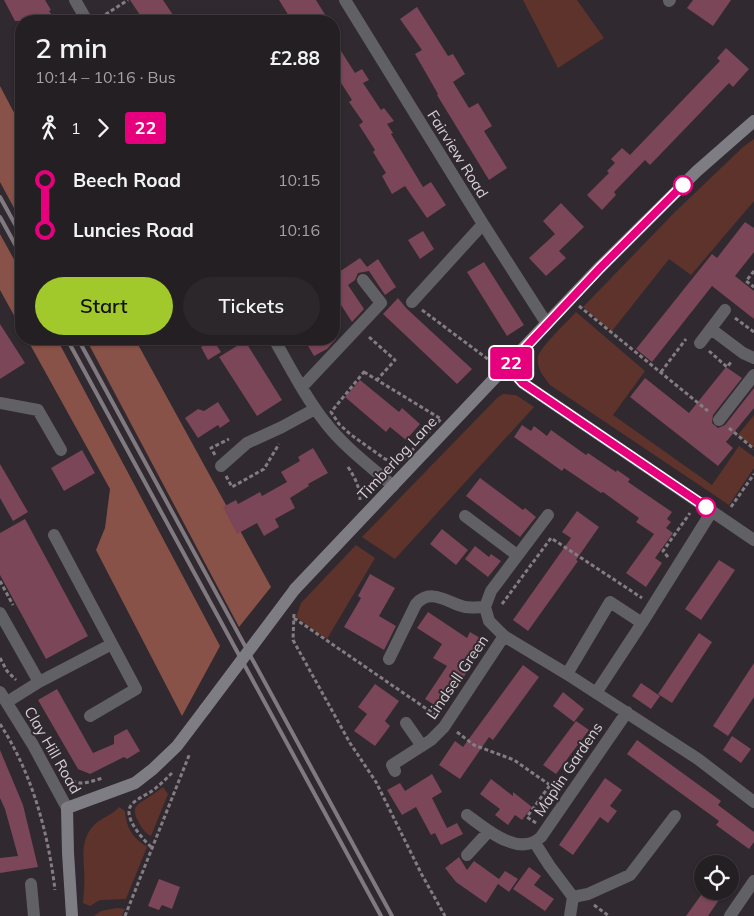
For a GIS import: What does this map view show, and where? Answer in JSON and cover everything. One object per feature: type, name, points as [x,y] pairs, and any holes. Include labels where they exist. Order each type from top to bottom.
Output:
[{"type":"main road","name":"Timberlog Lane","points":[[67,808],[135,783],[177,746],[295,589],[600,268],[697,172],[754,121]]},
{"type":"main road","name":"Clay Hill Road","points":[[67,808],[72,916]]},
{"type":"street","points":[[74,0],[83,15]]},
{"type":"street","name":"Fairview Road","points":[[345,0],[547,324]]},
{"type":"street","points":[[412,302],[483,224]]},
{"type":"street","points":[[302,387],[381,303],[363,280]]},
{"type":"street","points":[[700,343],[725,310]]},
{"type":"street","points":[[711,329],[742,353],[754,358]]},
{"type":"street","points":[[278,345],[316,410],[338,438],[393,486]]},
{"type":"street","points":[[508,366],[523,383],[754,540]]},
{"type":"street","points":[[719,420],[754,375]]},
{"type":"street","points":[[0,403],[38,410],[61,450]]},
{"type":"street","points":[[221,466],[247,442],[316,410]]},
{"type":"street","points":[[596,693],[639,620],[712,511]]},
{"type":"street","points":[[548,514],[494,585],[485,607],[489,621],[504,636],[627,712],[698,759],[754,802]]},
{"type":"street","points":[[465,516],[517,556]]},
{"type":"street","points":[[54,535],[136,689],[90,716]]},
{"type":"street","points":[[389,658],[420,599],[428,596],[437,596],[466,607],[485,607]]},
{"type":"street","points":[[567,674],[610,602],[639,620]]},
{"type":"street","points":[[0,613],[39,682]]},
{"type":"street","name":"Lindsell Green","points":[[396,771],[392,765],[422,746],[444,727],[504,636]]},
{"type":"street","points":[[3,697],[39,682],[112,644]]},
{"type":"street","name":"Clay Hill Road","points":[[3,697],[33,745],[67,808]]},
{"type":"street","name":"Maplin Gardens","points":[[535,843],[627,712]]},
{"type":"street","points":[[406,724],[422,746]]},
{"type":"street","points":[[467,816],[511,842],[524,845],[535,843],[548,865],[573,897],[570,916]]},
{"type":"street","points":[[573,897],[588,894],[630,875],[675,816]]},
{"type":"street","points":[[467,855],[489,830]]},
{"type":"street","points":[[730,916],[754,881]]},
{"type":"street","points":[[31,884],[34,916]]},
{"type":"path","points":[[105,15],[128,0]]},
{"type":"path","points":[[754,271],[746,281],[754,287]]},
{"type":"path","points":[[412,302],[494,364]]},
{"type":"path","points":[[572,312],[578,306],[754,449]]},
{"type":"path","points":[[363,331],[395,360],[377,380]]},
{"type":"path","points":[[441,419],[364,372],[331,412],[339,424],[350,434],[385,459],[397,462],[403,460],[441,419],[447,412]]},
{"type":"path","points":[[729,510],[754,474]]},
{"type":"path","points":[[672,562],[664,551],[691,512],[684,507]]},
{"type":"path","points":[[500,607],[551,538],[646,601],[639,620]]},
{"type":"path","points":[[0,581],[14,606]]},
{"type":"path","points":[[296,609],[293,618],[293,640],[350,742],[376,782],[422,875],[445,916]]},
{"type":"path","points":[[293,618],[440,718]]},
{"type":"path","points":[[0,658],[7,671],[16,680]]},
{"type":"path","points":[[0,724],[10,739],[27,776],[42,821],[51,860],[55,892]]},
{"type":"path","points":[[456,726],[453,730],[474,745],[514,760],[560,792]]},
{"type":"path","points":[[125,916],[192,750],[182,762]]},
{"type":"path","points":[[151,848],[135,829],[129,815],[129,808],[138,799],[152,791],[177,768]]},
{"type":"path","points":[[376,782],[396,771]]},
{"type":"path","points":[[66,776],[83,784],[109,776]]},
{"type":"path","points":[[534,828],[537,824],[527,817],[550,785]]},
{"type":"shaded area","points":[[523,0],[577,0],[604,38],[558,68]]},
{"type":"shaded area","points":[[0,86],[15,115],[15,210],[0,182]]},
{"type":"shaded area","points":[[754,139],[754,201],[691,275],[669,259],[612,331],[583,307],[675,212],[743,147]]},
{"type":"shaded area","points":[[0,234],[15,261],[15,317],[0,290]]},
{"type":"shaded area","points":[[576,312],[645,371],[613,415],[712,485],[739,446],[754,457],[754,468],[729,505],[550,385],[539,369],[538,357],[549,341]]},
{"type":"shaded area","points":[[30,345],[60,345],[220,646],[182,716],[96,550],[105,528],[110,489]]},
{"type":"shaded area","points":[[89,345],[138,345],[271,587],[239,627]]},
{"type":"shaded area","points":[[503,394],[516,395],[534,407],[395,559],[362,537],[497,398]]},
{"type":"shaded area","points":[[754,415],[754,447],[738,435]]},
{"type":"shaded area","points":[[356,545],[375,558],[327,639],[296,617],[301,603]]},
{"type":"shaded area","points":[[163,787],[168,794],[151,836],[140,825],[135,810],[140,803]]},
{"type":"shaded area","points":[[119,807],[125,811],[131,832],[147,847],[126,899],[100,900],[90,906],[83,903],[85,840],[94,825]]},
{"type":"shaded area","points":[[117,908],[125,909],[122,916],[94,916],[101,911]]},
{"type":"building","points":[[4,0],[45,0],[51,10],[49,11],[52,15],[15,15],[15,21]]},
{"type":"building","points":[[130,0],[163,0],[173,15],[140,15]]},
{"type":"building","points":[[279,0],[316,0],[325,15],[288,15]]},
{"type":"building","points":[[693,0],[731,0],[713,26],[687,8]]},
{"type":"building","points":[[417,7],[448,56],[453,54],[465,74],[453,82],[469,108],[478,103],[492,126],[484,131],[507,168],[489,180],[437,95],[415,54],[422,50],[400,19]]},
{"type":"building","points":[[726,48],[749,69],[733,87],[729,83],[650,165],[645,160],[614,192],[616,195],[602,210],[587,195],[609,173],[607,171],[615,163],[611,159],[622,148],[630,155],[720,61],[717,58]]},
{"type":"building","points":[[340,49],[355,73],[362,69],[369,80],[363,83],[381,110],[384,108],[394,121],[387,124],[393,133],[391,134],[423,187],[431,182],[446,205],[427,218],[405,186],[392,194],[382,176],[386,173],[373,152],[375,150],[359,125],[363,122],[349,102],[352,100],[340,81]]},
{"type":"building","points":[[561,203],[584,227],[559,251],[566,258],[546,276],[529,258],[555,234],[543,221]]},
{"type":"building","points":[[745,222],[754,228],[754,252],[735,276],[754,291],[754,319],[712,286],[652,362],[636,349],[712,254],[717,258]]},
{"type":"building","points":[[423,231],[434,249],[420,259],[408,240]]},
{"type":"building","points":[[360,258],[367,267],[378,259],[396,287],[385,295],[369,271],[358,273],[355,280],[348,285],[364,309],[352,322],[340,303],[340,271]]},
{"type":"building","points":[[484,262],[524,325],[507,336],[467,272]]},
{"type":"building","points":[[398,298],[406,308],[472,369],[457,384],[383,314]]},
{"type":"building","points":[[0,324],[25,363],[0,379]]},
{"type":"building","points":[[204,345],[216,345],[221,352],[208,360],[201,347]]},
{"type":"building","points":[[238,345],[248,345],[282,400],[257,416],[219,357]]},
{"type":"building","points":[[308,345],[331,345],[327,349],[314,356]]},
{"type":"building","points":[[726,367],[742,378],[713,415],[712,423],[718,428],[725,425],[754,388],[754,408],[726,442],[733,448],[718,466],[630,397],[645,378],[689,413]]},
{"type":"building","points":[[360,380],[399,412],[402,408],[420,424],[406,440],[390,427],[386,432],[345,397]]},
{"type":"building","points":[[218,402],[230,421],[220,428],[218,425],[198,438],[185,418],[198,409],[204,411]]},
{"type":"building","points":[[522,425],[531,431],[534,426],[547,436],[551,430],[586,455],[588,453],[616,472],[617,470],[630,479],[628,482],[672,512],[667,519],[671,522],[666,528],[673,533],[655,558],[662,563],[646,587],[626,573],[654,534],[636,522],[639,518],[603,492],[601,493],[564,468],[562,471],[514,437]]},
{"type":"building","points":[[313,448],[328,473],[308,484],[309,486],[290,498],[295,508],[275,519],[279,527],[264,536],[257,523],[237,534],[223,507],[236,500],[238,504],[260,492],[262,496],[287,482],[281,472],[300,461],[298,457]]},
{"type":"building","points":[[82,450],[95,473],[64,491],[51,468]]},
{"type":"building","points":[[0,464],[28,512],[13,521],[0,498]]},
{"type":"building","points":[[480,478],[523,510],[525,508],[536,517],[520,537],[466,496]]},
{"type":"building","points":[[577,511],[599,527],[576,560],[578,561],[528,631],[513,620],[571,538],[562,532]]},
{"type":"building","points":[[25,519],[88,636],[46,659],[0,575],[0,533]]},
{"type":"building","points":[[442,529],[468,550],[456,565],[430,544]]},
{"type":"building","points":[[475,546],[489,557],[491,554],[501,561],[488,577],[465,559]]},
{"type":"building","points":[[719,560],[735,570],[701,620],[685,609]]},
{"type":"building","points":[[370,574],[395,588],[379,616],[396,626],[384,650],[344,627],[361,598],[358,596]]},
{"type":"building","points":[[428,612],[467,638],[470,632],[485,641],[442,710],[425,699],[447,666],[433,658],[442,644],[417,628]]},
{"type":"building","points":[[699,633],[712,642],[672,703],[658,694]]},
{"type":"building","points":[[754,663],[754,697],[728,736],[713,726]]},
{"type":"building","points":[[523,665],[539,677],[493,740],[489,737],[460,779],[439,765],[455,741],[463,747]]},
{"type":"building","points":[[641,683],[660,696],[651,709],[632,696]]},
{"type":"building","points":[[375,684],[399,701],[385,721],[390,726],[375,746],[354,731],[367,714],[358,707]]},
{"type":"building","points":[[57,689],[93,753],[114,744],[114,736],[127,729],[140,751],[127,759],[124,757],[90,774],[78,769],[38,700]]},
{"type":"building","points":[[563,692],[584,709],[574,722],[553,706]]},
{"type":"building","points":[[576,721],[589,730],[556,774],[543,765]]},
{"type":"building","points":[[732,736],[751,749],[741,763],[723,750]]},
{"type":"building","points":[[637,740],[721,801],[718,805],[754,832],[754,842],[749,849],[716,825],[719,821],[627,754]]},
{"type":"building","points":[[0,750],[23,805],[38,867],[0,873],[0,858],[18,856],[5,809],[0,798]]},
{"type":"building","points":[[432,774],[442,792],[432,798],[447,828],[457,823],[463,834],[441,845],[435,833],[431,835],[416,807],[402,815],[387,790],[400,783],[405,791]]},
{"type":"building","points":[[605,778],[622,790],[610,806],[617,811],[608,823],[600,817],[573,855],[559,845]]},
{"type":"building","points":[[491,779],[513,796],[513,792],[532,807],[522,820],[515,815],[508,825],[495,815],[500,809],[480,794]]},
{"type":"building","points":[[459,857],[467,870],[474,861],[499,879],[505,871],[518,879],[509,892],[498,884],[486,903],[456,882],[445,868]]},
{"type":"building","points":[[529,867],[541,876],[534,885],[554,899],[545,911],[513,889]]},
{"type":"building","points":[[159,879],[180,887],[172,909],[162,905],[159,910],[148,906]]},
{"type":"building","points":[[698,900],[719,900],[708,916],[686,916]]},
{"type":"railway","points":[[0,197],[15,224]]},
{"type":"railway","points":[[0,217],[15,244]]},
{"type":"railway","points":[[70,345],[381,916]]},
{"type":"railway","points":[[81,345],[392,916]]},
{"type":"bus line","name":"22","points":[[683,185],[600,268],[508,366],[523,383],[706,507]]}]
